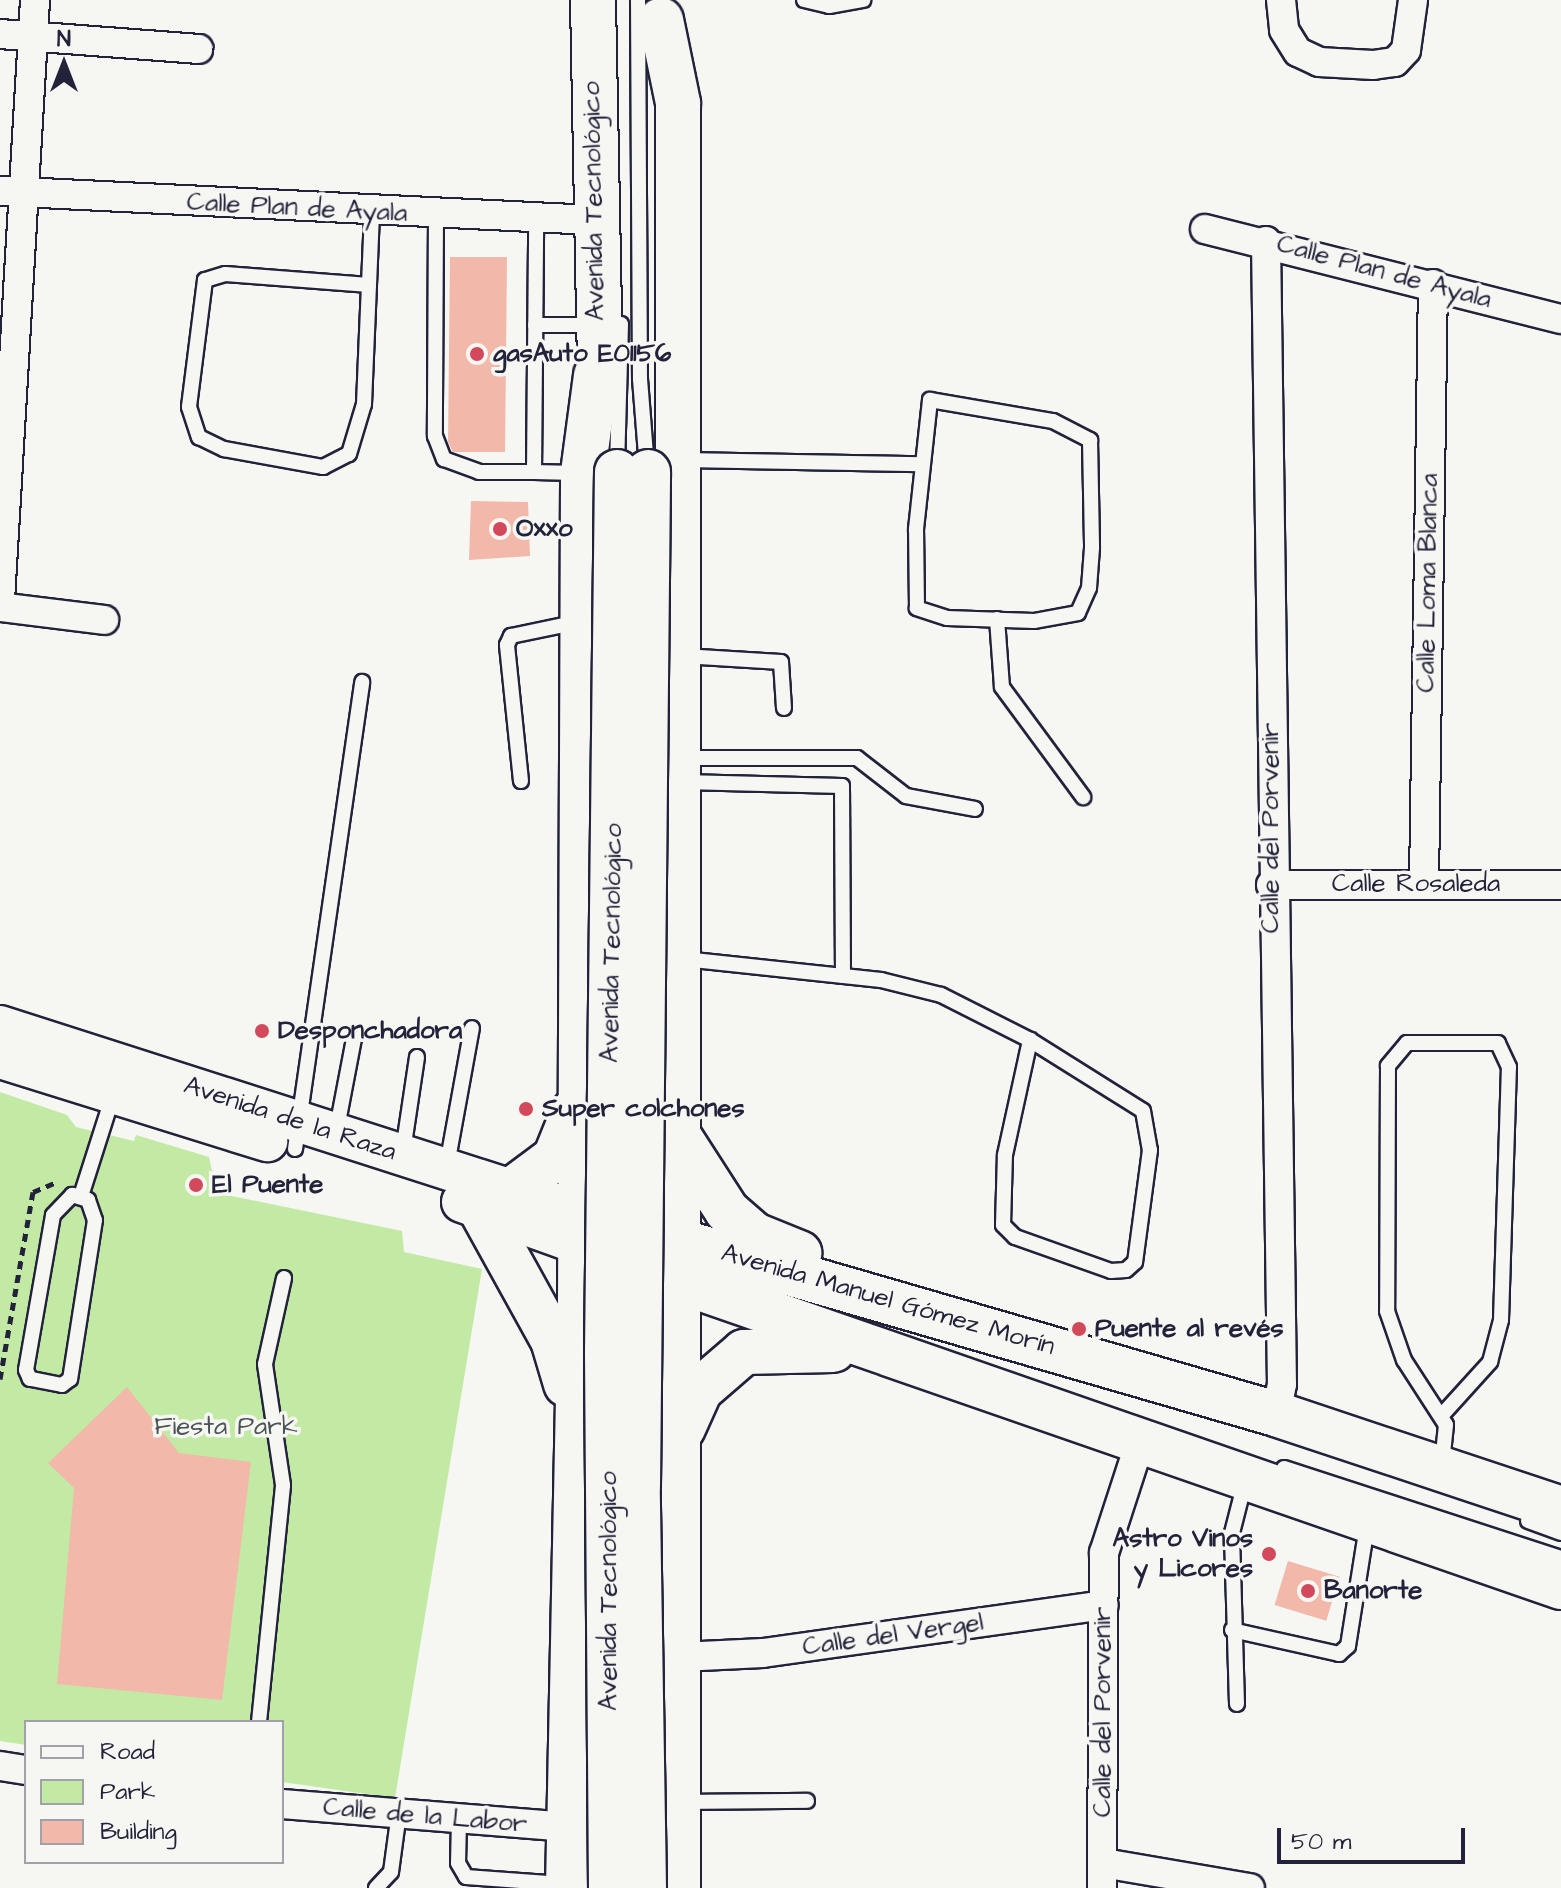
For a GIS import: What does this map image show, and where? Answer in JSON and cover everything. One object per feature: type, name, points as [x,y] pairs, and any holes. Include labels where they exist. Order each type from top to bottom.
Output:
[{"type":"main road","name":"Avenida Tecnológico","points":[[593,0],[608,317],[596,375],[632,469],[638,1469],[644,1888]]},
{"type":"main road","name":"Avenida Tecnológico","points":[[611,1888],[607,1352],[632,469],[654,7]]},
{"type":"main road","points":[[568,1886],[575,1415],[580,1302],[577,1101],[582,622],[632,469]]},
{"type":"main road","points":[[632,469],[678,655],[678,1888]]},
{"type":"main road","name":"Avenida de la Raza","points":[[0,1026],[119,1079]]},
{"type":"main road","name":"Avenida de la Raza","points":[[0,1058],[119,1079],[312,1135],[496,1199],[580,1212]]},
{"type":"main road","points":[[575,1415],[553,1340],[496,1199],[555,1158],[577,1101]]},
{"type":"main road","name":"Avenida de la Raza","points":[[312,1135],[402,1155],[446,1169],[496,1199]]},
{"type":"main road","points":[[678,1136],[727,1211],[755,1235],[811,1259],[839,1284]]},
{"type":"main road","points":[[580,1212],[612,1201],[638,1206],[679,1184]]},
{"type":"main road","name":"Avenida Manuel Gómez Morín","points":[[580,1212],[679,1279],[1139,1445],[1248,1466],[1367,1523],[1558,1576]]},
{"type":"main road","points":[[580,1302],[634,1279],[656,1288],[679,1279]]},
{"type":"main road","name":"Avenida Manuel Gómez Morín","points":[[679,1279],[839,1284],[1276,1414],[1438,1477],[1561,1509]]},
{"type":"main road","points":[[680,1434],[700,1390],[744,1352],[861,1346]]},
{"type":"street","points":[[0,600],[12,192],[35,0]]},
{"type":"street","points":[[1281,0],[1284,30],[1298,52],[1319,62],[1386,65],[1406,50],[1413,0]]},
{"type":"street","points":[[0,34],[198,49]]},
{"type":"street","name":"Calle Plan de Ayala","points":[[12,192],[605,225]]},
{"type":"street","name":"Calle Plan de Ayala","points":[[1205,229],[1266,241],[1561,319]]},
{"type":"street","name":"Calle del Porvenir","points":[[1266,241],[1271,885],[1282,1384],[1276,1414]]},
{"type":"street","name":"Calle Loma Blanca","points":[[1424,882],[1433,284]]},
{"type":"street","points":[[0,607],[104,620]]},
{"type":"street","name":"Calle Rosaleda","points":[[1271,885],[1424,882],[1561,885]]},
{"type":"street","name":"Calle del Porvenir","points":[[1102,1876],[1104,1553],[1139,1445]]},
{"type":"street","name":"Calle del Vergel","points":[[680,1657],[763,1653],[1104,1605]]},
{"type":"street","points":[[0,1766],[24,1770]]},
{"type":"street","name":"Calle de la Labor","points":[[284,1804],[568,1827]]},
{"type":"street","points":[[1102,1876],[1250,1888]]},
{"type":"lane","points":[[804,0],[829,6],[863,0]]},
{"type":"lane","points":[[605,225],[615,154]]},
{"type":"lane","points":[[369,285],[225,274],[205,280],[189,407],[199,437],[224,449],[339,464],[362,420],[369,285],[372,213]]},
{"type":"lane","points":[[436,215],[438,448],[464,471],[922,464]]},
{"type":"lane","points":[[534,472],[536,219]]},
{"type":"lane","points":[[535,325],[608,317],[632,469]]},
{"type":"lane","points":[[930,400],[1053,421],[1090,440],[1096,485],[1085,601],[1067,619],[997,619],[922,613],[913,601],[922,464],[930,400]]},
{"type":"lane","points":[[997,619],[1002,687],[1083,797]]},
{"type":"lane","points":[[521,781],[507,645],[511,636],[582,622]]},
{"type":"lane","points":[[678,655],[781,662],[784,708]]},
{"type":"lane","points":[[312,1135],[362,682]]},
{"type":"lane","points":[[678,770],[857,758],[906,796],[975,809]]},
{"type":"lane","points":[[678,770],[842,786],[843,976]]},
{"type":"lane","points":[[680,958],[843,976],[941,995],[1030,1040],[1149,1119],[1135,1262],[1126,1270],[1027,1242],[1003,1225],[1005,1155],[1030,1040]]},
{"type":"lane","points":[[446,1169],[472,1028]]},
{"type":"lane","points":[[312,1135],[354,1039]]},
{"type":"lane","points":[[1438,1477],[1442,1415],[1404,1360],[1387,1311],[1388,1066],[1407,1043],[1498,1043],[1509,1067],[1501,1320],[1490,1362],[1442,1415]]},
{"type":"lane","points":[[402,1155],[417,1057]]},
{"type":"lane","points":[[81,1196],[63,1200],[53,1215],[26,1370],[30,1379],[62,1385],[70,1379],[95,1220],[81,1196],[119,1079]]},
{"type":"lane","points":[[259,1720],[283,1485],[265,1364],[284,1278]]},
{"type":"lane","points":[[1237,1704],[1232,1630],[1232,1533],[1248,1466],[1558,1576]]},
{"type":"lane","points":[[1505,1512],[1561,1533]]},
{"type":"lane","points":[[1232,1630],[1339,1654],[1348,1646],[1367,1523]]},
{"type":"lane","points":[[680,1802],[807,1801]]},
{"type":"lane","points":[[376,1888],[391,1872],[399,1813]]},
{"type":"lane","points":[[459,1820],[458,1863],[466,1877],[516,1885],[568,1886]]},
{"type":"green space","name":"Fiesta Park","points":[[0,1092],[67,1115],[76,1127],[134,1141],[136,1135],[209,1157],[217,1193],[402,1231],[404,1252],[482,1269],[395,1798],[284,1782],[284,1720],[24,1720],[24,1745],[0,1741]]},
{"type":"building","name":"gasAuto E01156","points":[[450,257],[507,257],[505,452],[453,452],[448,442]]},
{"type":"building","name":"Oxxo","points":[[471,501],[528,502],[530,556],[469,560]]},
{"type":"building","points":[[127,1387],[179,1453],[251,1462],[222,1700],[57,1684],[74,1488],[48,1463]]},
{"type":"building","name":"Banorte","points":[[1288,1561],[1340,1577],[1326,1621],[1275,1605]]},
{"type":"place","name":"gasAuto E01156","points":[[477,354]]},
{"type":"place","name":"Oxxo","points":[[500,529]]},
{"type":"place","name":"Desponchadora","points":[[262,1031]]},
{"type":"place","name":"Super colchones","points":[[526,1109]]},
{"type":"place","name":"El Puente","points":[[196,1185]]},
{"type":"place","name":"Puente al revés","points":[[1079,1329]]},
{"type":"place","name":"Astro Vinos y Licores","points":[[1269,1554]]},
{"type":"place","name":"Banorte","points":[[1308,1591]]}]
